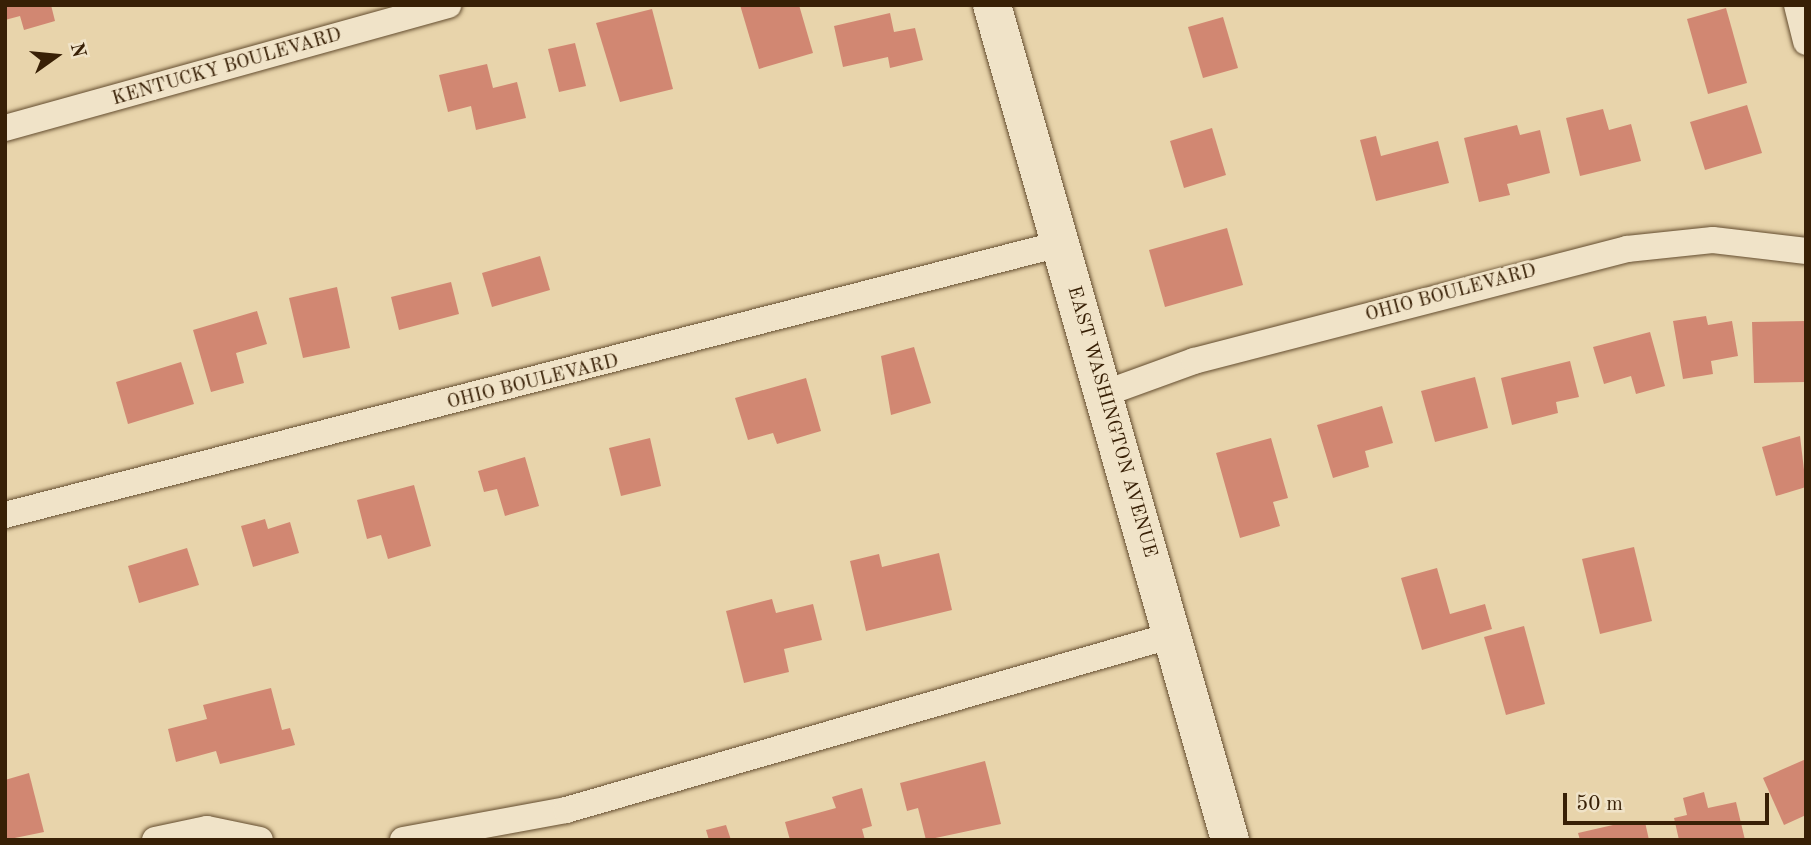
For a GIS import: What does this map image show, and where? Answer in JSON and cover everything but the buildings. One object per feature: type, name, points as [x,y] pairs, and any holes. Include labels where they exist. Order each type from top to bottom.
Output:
[{"type":"street","name":"KENTUCKY BOULEVARD","points":[[5,128],[448,5]]},
{"type":"street","name":"EAST WASHINGTON AVENUE","points":[[992,5],[1230,840]]},
{"type":"street","points":[[1797,5],[1806,42]]},
{"type":"street","name":"OHIO BOULEVARD","points":[[1103,394],[1194,361],[1627,249],[1688,240],[1806,251]]},
{"type":"street","name":"OHIO BOULEVARD","points":[[5,515],[1060,244]]},
{"type":"street","points":[[403,840],[566,810],[1172,635]]},
{"type":"street","points":[[155,840],[207,830],[260,840]]}]
